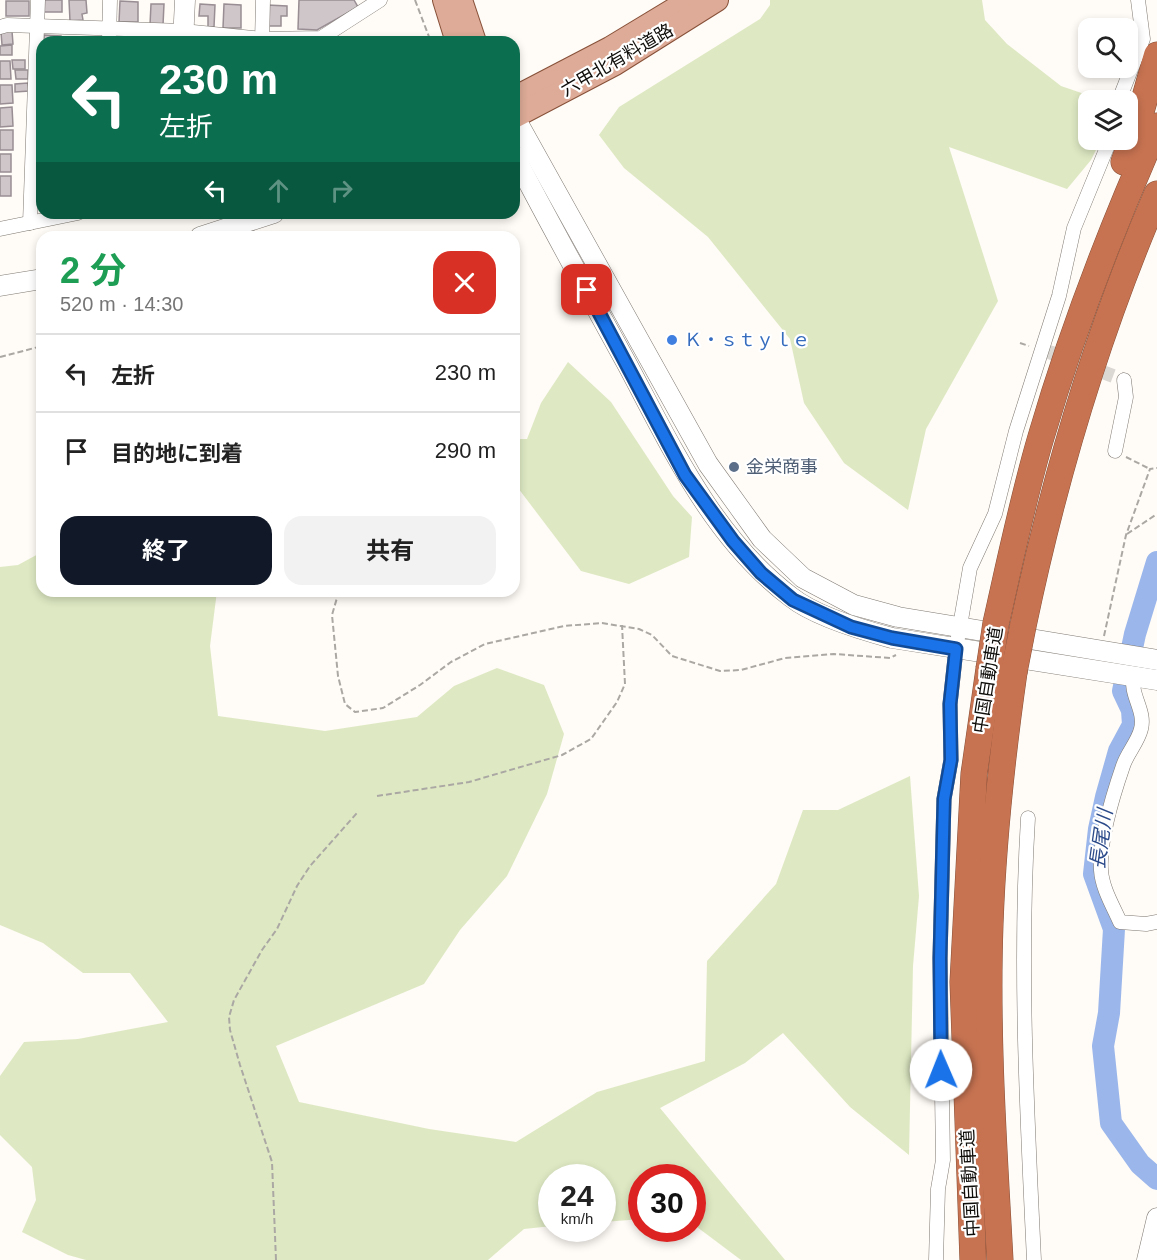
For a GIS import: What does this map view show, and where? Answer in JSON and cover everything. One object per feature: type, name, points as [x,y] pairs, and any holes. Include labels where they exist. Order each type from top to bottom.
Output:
[{"type":"highway","points":[[1041,438],[1070,314],[1136,129],[1157,55]]},
{"type":"highway","name":"中国自動車道","points":[[973,1260],[963,982],[974,774],[988,669],[996,623],[1041,438],[1096,272],[1157,126]]},
{"type":"highway","name":"中国自動車道","points":[[1000,1260],[991,1063],[990,925],[996,820],[1014,672],[1042,537],[1060,467],[1121,282],[1157,194]]},
{"type":"highway","points":[[1098,348],[1157,237]]},
{"type":"main road","points":[[444,0],[455,36]]},
{"type":"main road","points":[[461,0],[473,36]]},
{"type":"main road","name":"六甲北有料道路","points":[[520,95],[610,48],[689,0]]},
{"type":"main road","name":"六甲北有料道路","points":[[520,113],[615,64],[717,0]]},
{"type":"street","points":[[37,36],[38,0]]},
{"type":"street","points":[[109,35],[110,0]]},
{"type":"street","points":[[183,36],[185,0]]},
{"type":"street","points":[[262,36],[263,0]]},
{"type":"street","points":[[324,36],[380,0]]},
{"type":"street","points":[[1123,90],[1143,39],[1138,0]]},
{"type":"street","points":[[0,27],[7,25],[37,26],[109,35],[146,36]]},
{"type":"street","points":[[30,223],[36,54]]},
{"type":"street","points":[[520,127],[708,464],[762,540],[803,578],[854,605],[898,617],[960,629],[1101,650],[1144,664],[1157,680]]},
{"type":"street","points":[[936,1260],[938,1189],[943,1160],[940,958],[943,828],[944,799],[951,760],[950,704],[956,649],[970,568],[995,514],[1022,411],[1059,296],[1074,228],[1106,150]]},
{"type":"street","points":[[520,166],[685,475],[733,541],[761,573],[793,600],[851,627],[892,638],[1094,669],[1144,664]]},
{"type":"street","points":[[0,229],[49,219]]},
{"type":"street","points":[[218,231],[256,219]]},
{"type":"street","points":[[0,286],[36,280]]},
{"type":"street","points":[[1115,451],[1126,397],[1124,380]]},
{"type":"street","points":[[1144,664],[1131,685],[1142,715],[1141,729],[1123,765],[1106,832],[1101,870],[1104,885],[1120,922],[1146,924],[1157,922]]},
{"type":"street","points":[[1028,818],[1023,892],[1025,1045],[1034,1260]]},
{"type":"street","points":[[1147,1260],[1157,1218]]},
{"type":"path","points":[[415,0],[429,36]]},
{"type":"path","points":[[0,357],[36,348]]},
{"type":"path","points":[[1115,451],[1150,469],[1157,468]]},
{"type":"path","points":[[1101,650],[1126,535],[1150,469]]},
{"type":"path","points":[[1126,535],[1157,514]]},
{"type":"path","points":[[337,597],[332,615],[338,676],[345,704],[355,712],[383,708],[452,662],[485,644],[564,626],[602,623],[622,626],[652,635],[672,656],[720,671],[741,670],[785,658],[834,654],[890,658],[899,654]]},
{"type":"path","points":[[377,796],[469,782],[562,755],[591,739],[617,702],[625,684],[622,626]]},
{"type":"path","points":[[276,1260],[272,1162],[240,1065],[230,1030],[229,1017],[234,1000],[262,950],[277,929],[297,886],[310,866],[357,813]]},
{"type":"green space","points":[[770,0],[982,0],[985,20],[1007,44],[1061,86],[1078,92],[1078,150],[1096,150],[1091,160],[1067,189],[949,147],[998,301],[926,429],[908,510],[844,463],[804,403],[790,339],[708,237],[624,168],[599,135],[619,107],[760,19],[770,5]]},
{"type":"green space","points":[[568,362],[611,402],[673,496],[692,517],[689,557],[629,584],[581,571],[520,491],[520,439],[527,439],[541,403]]},
{"type":"green space","points":[[36,555],[36,597],[216,597],[210,646],[218,716],[325,731],[417,717],[454,686],[497,668],[544,685],[564,734],[547,794],[507,876],[460,930],[424,984],[276,1046],[299,1102],[429,1129],[516,1142],[597,1092],[705,1061],[707,961],[776,884],[803,810],[838,810],[910,776],[919,896],[913,966],[909,1155],[850,1107],[783,1033],[745,1063],[660,1108],[785,1260],[741,1260],[706,1234],[706,1164],[628,1164],[628,1220],[616,1221],[616,1164],[538,1164],[538,1228],[524,1229],[488,1260],[86,1260],[68,1255],[22,1232],[36,1200],[32,1167],[0,1135],[0,1076],[24,1042],[78,1039],[168,1022],[130,973],[83,973],[43,943],[0,925],[0,567],[18,565]]},
{"type":"building","points":[[42,0],[62,0],[62,12],[42,12]]},
{"type":"building","points":[[69,0],[86,0],[87,13],[82,14],[83,20],[70,21]]},
{"type":"building","points":[[299,0],[354,0],[358,7],[317,30],[298,29]]},
{"type":"building","points":[[6,1],[29,1],[29,16],[6,16]]},
{"type":"building","points":[[120,1],[138,2],[138,22],[119,22]]},
{"type":"building","points":[[151,4],[164,4],[163,25],[150,25]]},
{"type":"building","points":[[200,4],[215,5],[214,27],[208,27],[208,16],[199,16]]},
{"type":"building","points":[[224,4],[241,5],[241,28],[223,28]]},
{"type":"building","points":[[267,5],[287,6],[287,16],[281,16],[281,26],[267,26]]},
{"type":"building","points":[[12,31],[13,44],[2,45],[1,32]]},
{"type":"building","points":[[12,45],[12,55],[0,55],[0,46]]},
{"type":"building","points":[[12,60],[25,60],[25,69],[13,69]]},
{"type":"building","points":[[0,61],[10,61],[11,79],[0,79]]},
{"type":"building","points":[[15,70],[28,70],[28,79],[16,79]]},
{"type":"building","points":[[28,83],[29,91],[15,92],[15,84]]},
{"type":"building","points":[[0,85],[12,85],[13,103],[0,104]]},
{"type":"building","points":[[12,107],[13,126],[0,127],[0,108]]},
{"type":"building","points":[[0,130],[13,130],[13,150],[0,150]]},
{"type":"building","points":[[0,154],[11,154],[11,172],[0,172]]},
{"type":"building","points":[[0,176],[11,176],[11,196],[0,196]]},
{"type":"waterway","name":"長尾川","points":[[1157,562],[1135,634],[1123,691],[1132,710],[1133,725],[1119,751],[1106,797],[1099,829],[1094,874],[1114,929],[1109,1013],[1103,1046],[1111,1123],[1140,1164],[1157,1179]]},
{"type":"tunnel","points":[[1041,349],[1124,380]]},
{"type":"place","name":"Ｋ・ｓｔｙｌｅ","points":[[672,340]]},
{"type":"place","name":"金栄商事","points":[[734,467]]},
{"type":"route","points":[[587,290],[685,475],[733,541],[761,573],[793,600],[851,627],[892,638],[956,649],[950,704],[951,760],[944,799],[940,958],[941,1070]]}]
